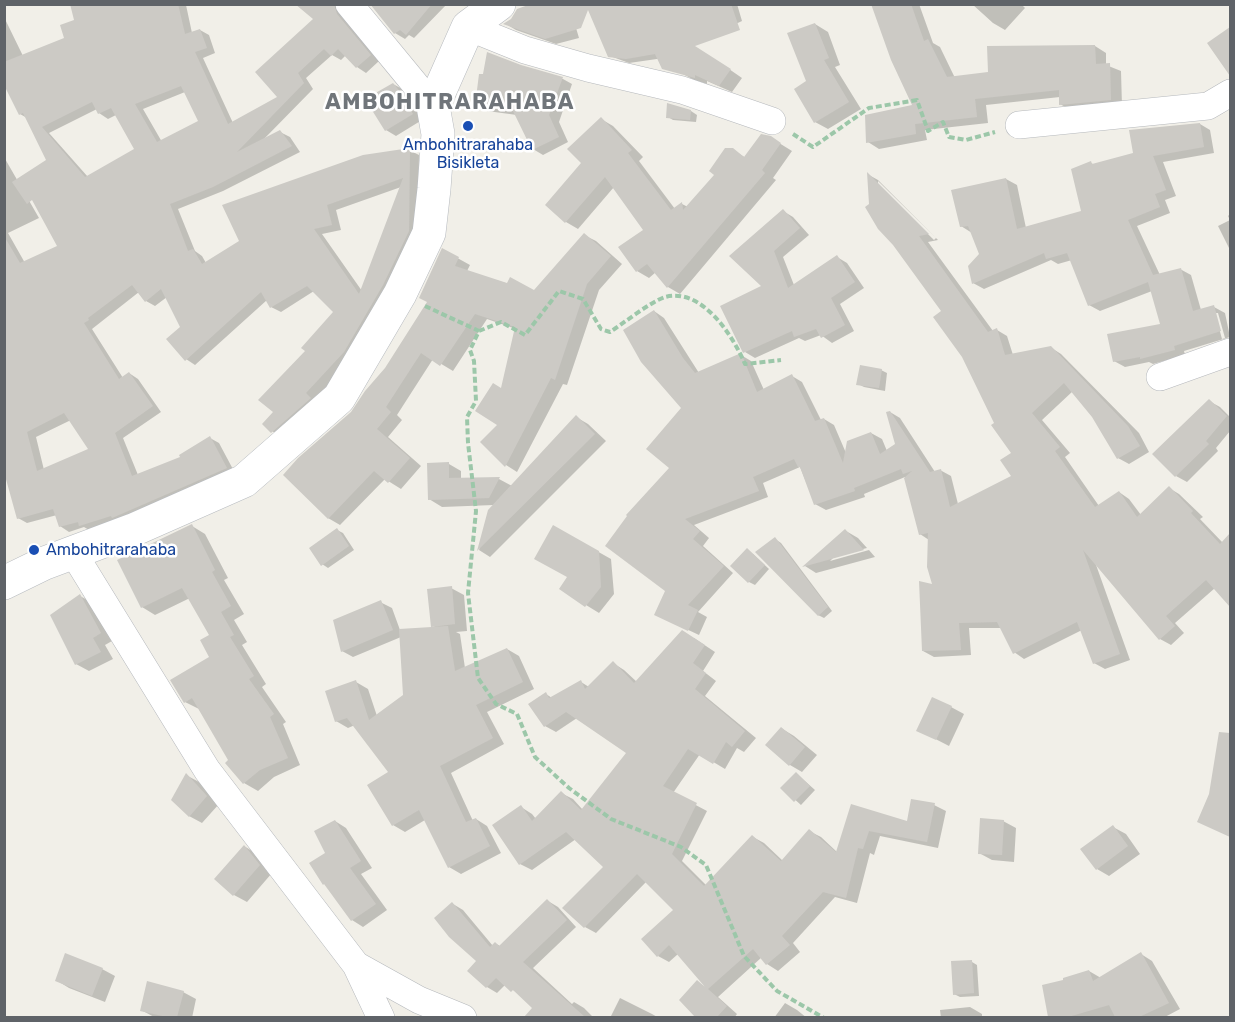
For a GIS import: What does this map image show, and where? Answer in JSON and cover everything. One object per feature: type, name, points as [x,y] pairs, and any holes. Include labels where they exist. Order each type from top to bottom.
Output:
[{"type":"street","points":[[4,583],[45,563],[74,554],[244,482],[339,398],[400,294],[429,232],[438,134],[433,106],[349,4]]},
{"type":"street","points":[[433,106],[468,27],[499,4]]},
{"type":"street","points":[[468,27],[525,50],[588,68],[682,90],[772,121]]},
{"type":"street","points":[[1019,125],[1208,106],[1230,93]]},
{"type":"street","points":[[1160,377],[1230,352]]},
{"type":"street","points":[[74,554],[207,770],[356,965],[381,1017]]},
{"type":"street","points":[[356,965],[419,1000],[463,1017]]},
{"type":"path","points":[[772,121],[813,147],[868,108],[917,100],[928,131],[943,122],[948,138],[966,140],[1019,125]]},
{"type":"path","points":[[781,360],[745,364],[724,327],[708,310],[685,297],[665,297],[610,332],[601,329],[583,299],[559,291],[525,335],[501,322],[479,331],[470,350],[474,361],[476,401],[467,417],[476,512],[468,593],[478,678],[496,704],[517,714],[535,757],[569,788],[611,819],[681,847],[706,865],[744,956],[777,991],[824,1017]]},
{"type":"path","points":[[400,294],[479,331]]},
{"type":"building","points":[[70,4],[178,4],[185,34],[200,29],[207,48],[195,52],[228,124],[277,97],[255,72],[313,19],[295,4],[334,4],[337,14],[371,55],[356,68],[338,49],[331,56],[324,49],[298,73],[304,83],[237,152],[280,130],[292,146],[213,187],[170,204],[188,251],[193,249],[202,264],[239,241],[222,205],[363,155],[410,148],[409,231],[383,285],[344,352],[306,393],[311,398],[271,433],[262,424],[273,412],[258,400],[305,351],[301,348],[333,312],[307,286],[270,308],[261,292],[185,361],[166,339],[180,327],[161,289],[145,302],[132,285],[88,318],[89,320],[84,323],[119,379],[129,372],[153,406],[115,433],[132,476],[180,457],[179,455],[210,436],[227,468],[112,518],[111,516],[79,526],[78,522],[59,527],[53,509],[17,519],[4,472],[4,236],[20,263],[57,246],[32,200],[27,204],[12,182],[46,160],[23,113],[19,115],[4,85],[4,62],[64,38],[60,25],[74,20]],"holes":[[[181,86],[198,121],[157,142],[135,104]],[[92,102],[98,114],[111,108],[134,149],[85,177],[42,127]],[[403,178],[359,294],[314,229],[332,225],[327,205]],[[64,413],[88,449],[37,471],[27,432]]]},
{"type":"building","points":[[370,4],[432,4],[406,35],[400,30],[394,34]]},
{"type":"building","points":[[531,4],[731,4],[740,30],[695,46],[731,69],[719,86],[695,75],[695,78],[662,69],[655,54],[626,59],[608,57],[588,10],[581,28],[545,39],[503,24],[511,19],[517,9]]},
{"type":"building","points":[[871,4],[911,4],[924,41],[928,39],[947,77],[988,72],[987,46],[1095,45],[1096,64],[1110,63],[1111,100],[1059,105],[1059,90],[975,99],[977,117],[915,124],[916,134],[866,143],[865,115],[912,105],[891,60]]},
{"type":"building","points":[[815,23],[829,58],[824,60],[849,102],[814,123],[794,89],[806,81],[787,33]]},
{"type":"building","points":[[1230,27],[1230,76],[1207,43]]},
{"type":"building","points":[[487,52],[563,77],[549,115],[559,137],[532,150],[513,111],[475,106],[479,74],[483,74]]},
{"type":"building","points":[[393,83],[406,99],[404,100],[413,114],[385,131],[365,99]]},
{"type":"building","points":[[667,103],[691,110],[690,120],[666,118]]},
{"type":"building","points":[[601,117],[632,150],[628,153],[671,210],[682,202],[683,210],[714,175],[709,171],[725,148],[733,148],[744,157],[761,134],[771,136],[781,143],[762,170],[765,173],[667,288],[647,264],[636,272],[618,247],[643,230],[605,177],[565,223],[545,205],[581,163],[567,149]]},
{"type":"building","points":[[1200,123],[1204,147],[1153,156],[1166,190],[1155,194],[1160,207],[1128,220],[1153,275],[1181,268],[1193,311],[1214,305],[1221,331],[1174,346],[1175,350],[1140,359],[1140,357],[1113,362],[1107,334],[1160,324],[1148,282],[1088,306],[1067,253],[1046,259],[1044,253],[972,284],[968,266],[979,254],[968,226],[960,227],[951,190],[1006,178],[1017,229],[1081,211],[1071,169],[1091,161],[1092,164],[1133,153],[1129,130]]},
{"type":"building","points":[[867,172],[929,234],[919,236],[988,332],[997,328],[1005,355],[1051,346],[1128,426],[1140,446],[1117,459],[1092,417],[1064,383],[1032,413],[1060,447],[1055,451],[1095,507],[1119,491],[1137,517],[1169,486],[1220,544],[1230,533],[1230,607],[1206,580],[1166,616],[1175,626],[1159,640],[1083,550],[1120,654],[1093,664],[1077,622],[1013,654],[997,622],[959,623],[961,650],[922,651],[919,581],[932,584],[927,567],[928,533],[919,535],[904,478],[912,471],[903,474],[901,469],[854,488],[855,491],[814,505],[800,467],[794,459],[753,477],[759,491],[685,519],[700,531],[693,539],[724,566],[688,605],[698,610],[688,631],[654,615],[665,591],[605,546],[626,515],[669,468],[646,449],[681,408],[641,362],[623,330],[654,310],[683,358],[695,373],[741,353],[757,392],[792,374],[815,421],[824,418],[843,463],[847,441],[871,432],[880,454],[895,444],[886,412],[890,411],[930,472],[941,469],[950,507],[1011,476],[1000,460],[1011,453],[991,425],[994,423],[962,357],[933,317],[941,311],[893,245],[878,229],[865,207],[869,204]]},
{"type":"building","points":[[783,209],[800,228],[774,251],[788,288],[837,255],[855,282],[831,298],[845,325],[821,338],[816,329],[794,337],[792,331],[743,353],[720,306],[761,286],[729,256]]},
{"type":"building","points":[[584,233],[611,256],[587,284],[555,380],[551,378],[505,467],[480,442],[497,425],[475,411],[493,383],[501,388],[515,327],[475,314],[440,366],[421,353],[386,407],[391,412],[377,429],[410,458],[388,483],[374,471],[328,519],[283,475],[298,458],[351,412],[385,368],[427,302],[419,298],[442,248],[459,257],[455,266],[507,283],[510,277],[534,290]]},
{"type":"building","points":[[860,365],[882,369],[879,388],[856,385]]},
{"type":"building","points":[[1209,399],[1227,416],[1206,441],[1209,444],[1175,477],[1152,454]]},
{"type":"building","points":[[576,415],[595,434],[477,551],[488,510]]},
{"type":"building","points":[[449,462],[449,478],[500,477],[489,498],[428,500],[427,463]]},
{"type":"building","points":[[192,524],[215,570],[212,572],[231,606],[221,612],[234,635],[230,637],[254,676],[249,679],[274,714],[270,717],[288,758],[260,770],[243,784],[225,763],[228,760],[192,698],[184,703],[170,680],[209,657],[200,640],[209,635],[182,588],[141,608],[117,560]]},
{"type":"building","points":[[553,525],[599,551],[601,587],[585,607],[559,589],[567,577],[534,559]]},
{"type":"building","points":[[337,528],[349,546],[321,566],[309,548]]},
{"type":"building","points":[[845,529],[864,550],[802,567]]},
{"type":"building","points":[[775,537],[828,607],[818,616],[755,552]]},
{"type":"building","points":[[747,548],[765,565],[748,583],[730,566]]},
{"type":"building","points":[[452,586],[455,624],[431,627],[427,589]]},
{"type":"building","points":[[80,594],[101,633],[93,638],[101,652],[75,665],[50,615]]},
{"type":"building","points":[[381,600],[393,630],[341,652],[333,620]]},
{"type":"building","points":[[448,626],[455,671],[507,648],[523,682],[476,705],[493,738],[440,766],[466,822],[476,818],[490,846],[448,868],[419,810],[392,826],[367,785],[388,772],[347,718],[335,722],[325,691],[356,680],[369,720],[403,695],[399,629]]},
{"type":"building","points":[[682,630],[705,645],[693,663],[706,673],[695,689],[745,731],[732,747],[726,742],[713,764],[688,749],[663,786],[697,803],[672,854],[704,886],[752,835],[781,861],[809,829],[836,852],[851,804],[907,821],[911,799],[935,803],[927,842],[869,831],[863,849],[858,848],[846,898],[823,892],[782,936],[790,945],[766,965],[753,949],[708,989],[727,1006],[717,1017],[695,1017],[679,1000],[697,980],[705,987],[669,945],[657,957],[641,939],[673,910],[637,874],[584,928],[562,908],[603,867],[566,832],[519,865],[492,825],[521,805],[532,821],[561,791],[581,810],[626,753],[566,712],[544,727],[528,704],[546,692],[549,698],[581,680],[585,689],[613,661],[634,683]]},
{"type":"building","points":[[932,697],[952,706],[936,740],[916,731]]},
{"type":"building","points":[[781,727],[805,747],[789,766],[765,745]]},
{"type":"building","points":[[1219,732],[1230,733],[1230,837],[1197,822],[1209,794]]},
{"type":"building","points":[[796,772],[810,786],[794,802],[780,788]]},
{"type":"building","points":[[186,773],[207,796],[189,817],[171,800]]},
{"type":"building","points":[[980,818],[1004,820],[1002,855],[978,854]]},
{"type":"building","points":[[335,820],[361,861],[350,868],[376,904],[351,921],[309,863],[325,853],[314,831]]},
{"type":"building","points":[[1113,825],[1128,846],[1096,870],[1080,849]]},
{"type":"building","points":[[244,845],[260,865],[233,896],[214,879]]},
{"type":"building","points":[[547,899],[567,920],[523,962],[585,1017],[524,1017],[532,1008],[496,978],[486,988],[467,971],[476,961],[449,937],[434,918],[452,902],[490,947],[495,942],[499,946]]},
{"type":"building","points":[[1141,952],[1169,1003],[1139,1017],[1115,1017],[1109,1005],[1068,1017],[1048,1017],[1042,985],[1089,970],[1093,981]]},
{"type":"building","points":[[65,953],[103,968],[92,996],[55,981]]},
{"type":"building","points":[[972,960],[974,993],[953,995],[951,961]]},
{"type":"building","points":[[147,981],[184,991],[177,1017],[140,1011]]},
{"type":"place","name":"Ambohitrarahaba Bisikleta","points":[[468,126]]},
{"type":"place","name":"Ambohitrarahaba","points":[[34,550]]},
{"type":"district","name":"AMBOHITRARAHABA","points":[[450,103]]}]
